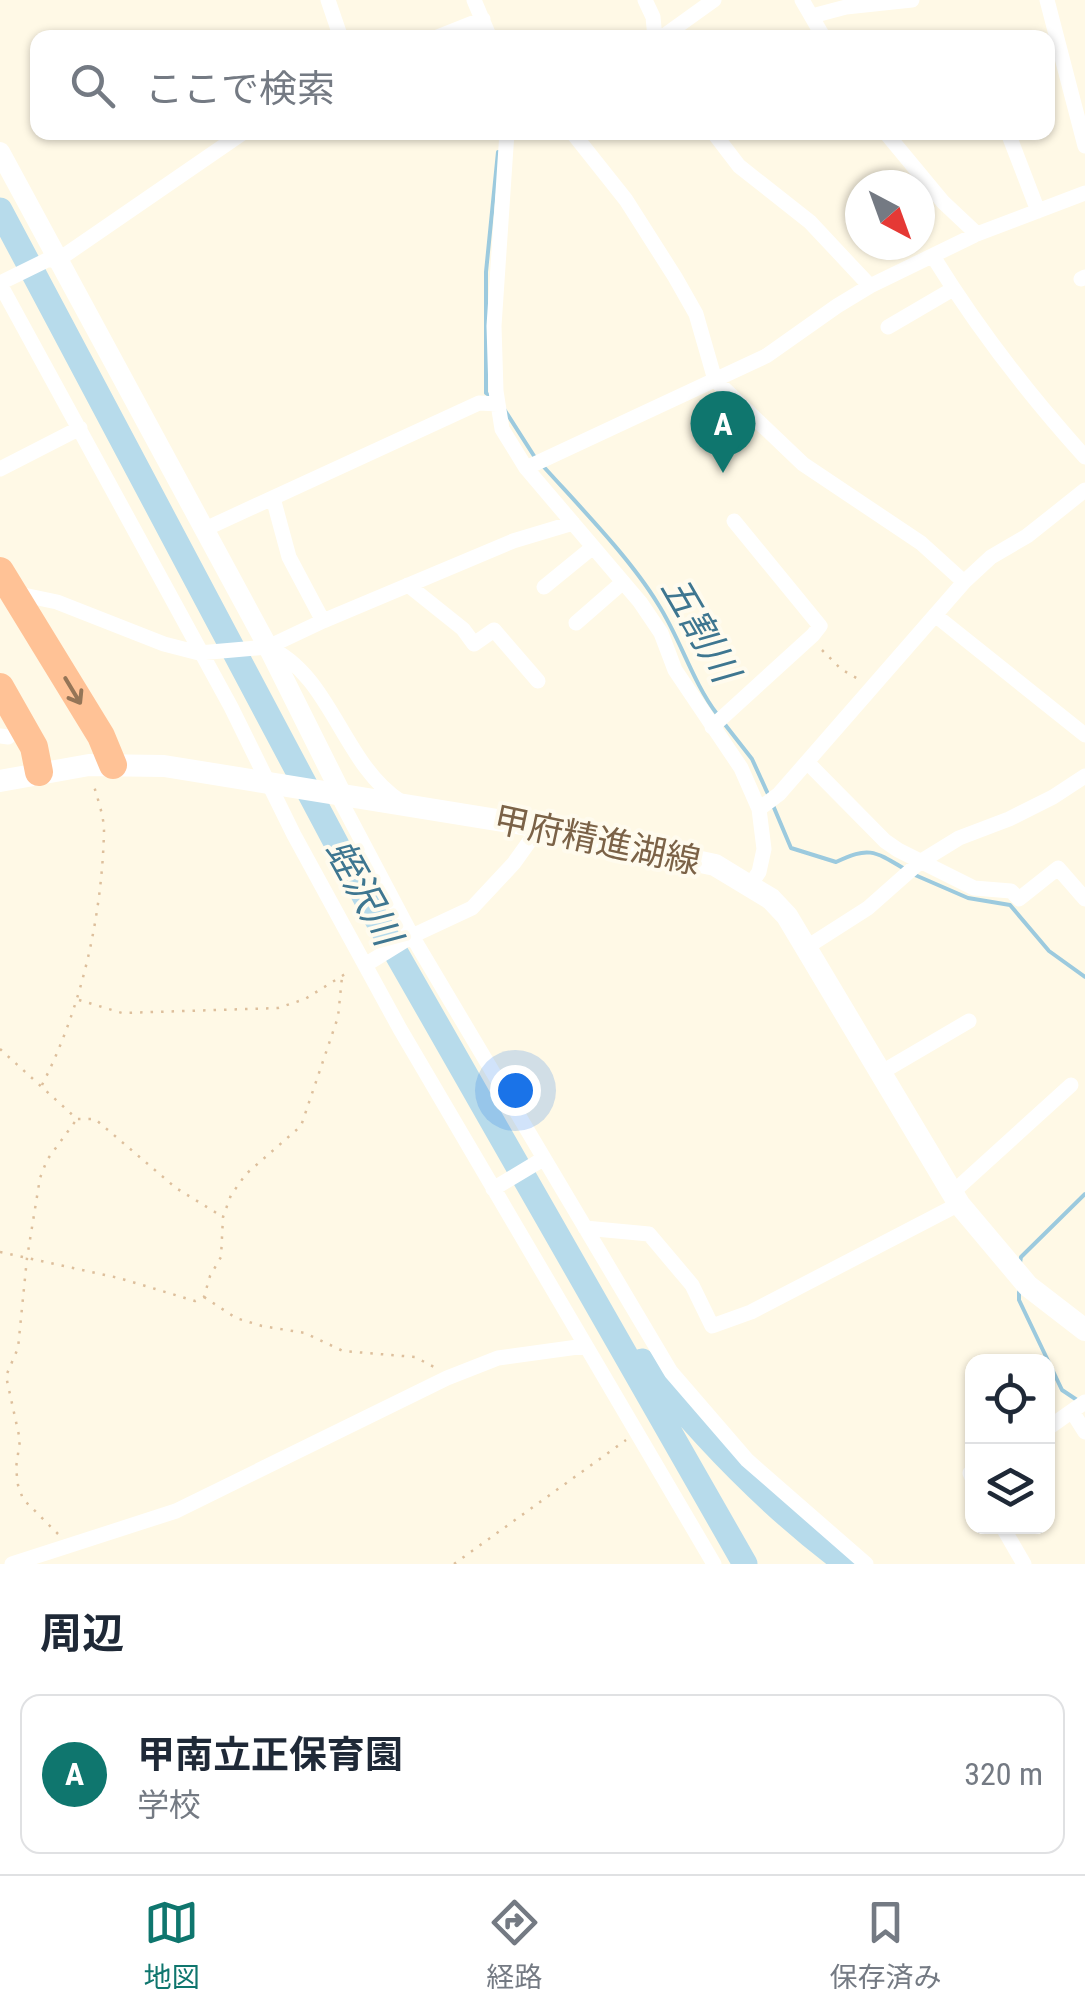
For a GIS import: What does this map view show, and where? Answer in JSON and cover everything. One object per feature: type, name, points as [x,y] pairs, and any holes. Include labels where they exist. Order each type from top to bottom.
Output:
[{"type":"highway","points":[[0,572],[101,736],[101,765]]},
{"type":"highway","points":[[0,687],[34,747],[38,772]]},
{"type":"main road","name":"甲府精進湖線","points":[[0,781],[101,765],[164,766],[539,828],[715,865],[750,885],[787,916],[956,1199],[1020,1278],[1085,1330]]},
{"type":"street","points":[[328,0],[338,30]]},
{"type":"street","points":[[474,0],[487,30]]},
{"type":"street","points":[[644,0],[656,30]]},
{"type":"street","points":[[670,30],[714,0]]},
{"type":"street","points":[[802,0],[820,30]]},
{"type":"street","points":[[812,16],[846,7],[912,0]]},
{"type":"street","points":[[1047,0],[1055,30]]},
{"type":"street","points":[[455,30],[483,19]]},
{"type":"street","points":[[1055,31],[1085,146]]},
{"type":"street","points":[[232,140],[53,260],[3,282],[368,963],[498,1186],[584,1346],[714,1564]]},
{"type":"street","points":[[506,140],[494,326],[502,428],[526,468],[662,634],[674,670],[741,768],[759,809],[764,849],[750,885]]},
{"type":"street","points":[[578,140],[626,200],[675,277],[696,314],[715,380],[803,464],[921,542],[964,582]]},
{"type":"street","points":[[719,140],[739,166],[810,222],[870,286]]},
{"type":"street","points":[[892,140],[943,202],[977,234]]},
{"type":"street","points":[[1011,140],[1038,211]]},
{"type":"street","points":[[0,152],[53,260],[203,530],[410,937],[540,1161],[586,1228],[670,1372],[695,1403],[761,1474],[866,1564]]},
{"type":"street","points":[[935,257],[977,234],[1085,193]]},
{"type":"street","points":[[526,468],[766,356],[870,286],[929,260]]},
{"type":"street","points":[[935,260],[1025,388],[1085,457]]},
{"type":"street","points":[[888,327],[953,289]]},
{"type":"street","points":[[203,530],[480,403],[498,404]]},
{"type":"street","points":[[0,470],[80,428]]},
{"type":"street","points":[[759,809],[780,794],[964,582],[991,557],[1027,536],[1085,490]]},
{"type":"street","points":[[273,498],[288,557],[323,620]]},
{"type":"street","points":[[712,727],[820,626],[734,521]]},
{"type":"street","points":[[0,590],[57,602],[153,640],[204,653],[263,648],[513,541],[573,523]]},
{"type":"street","points":[[544,587],[593,547]]},
{"type":"street","points":[[576,624],[622,582]]},
{"type":"street","points":[[408,585],[462,628],[474,644],[494,630],[538,681]]},
{"type":"street","points":[[935,615],[1085,735]]},
{"type":"street","points":[[263,648],[288,656],[374,778],[406,805]]},
{"type":"street","points":[[808,762],[885,841],[920,862],[974,888],[1012,892],[1019,899],[1058,868],[1085,899]]},
{"type":"street","points":[[807,948],[868,908],[920,862],[959,838],[1053,797],[1085,776]]},
{"type":"street","points":[[368,963],[410,937],[472,908],[514,863],[539,828]]},
{"type":"street","points":[[882,1072],[970,1021]]},
{"type":"street","points":[[586,1228],[649,1234],[692,1285],[712,1326],[751,1312],[956,1199],[1071,1086]]},
{"type":"street","points":[[498,1186],[540,1161]]},
{"type":"street","points":[[12,1564],[176,1511],[447,1378],[498,1358],[584,1346]]},
{"type":"street","points":[[1055,1423],[1078,1408],[1085,1432]]},
{"type":"street","points":[[1007,1534],[1024,1564]]},
{"type":"path","points":[[810,638],[841,669],[872,689]]},
{"type":"path","points":[[42,1085],[77,999],[94,917],[104,828],[101,765]]},
{"type":"path","points":[[77,999],[122,1013],[278,1008],[305,999],[368,963]]},
{"type":"path","points":[[204,1297],[221,1257],[223,1217],[230,1195],[246,1174],[301,1126],[338,1017],[342,976]]},
{"type":"path","points":[[0,1049],[77,1118],[95,1119],[176,1188],[223,1217]]},
{"type":"path","points":[[70,1546],[23,1498],[18,1485],[20,1440],[6,1376],[18,1348],[40,1178],[47,1160],[77,1118]]},
{"type":"path","points":[[0,1252],[119,1278],[195,1301],[204,1297]]},
{"type":"path","points":[[204,1297],[236,1318],[305,1333],[343,1351],[415,1357],[447,1378]]},
{"type":"path","points":[[454,1564],[636,1434]]},
{"type":"waterway","name":"五割川","points":[[490,396],[486,393],[486,272],[498,152]]},
{"type":"waterway","name":"蛭沢川","points":[[0,210],[371,909],[745,1564]]},
{"type":"waterway","name":"五割川","points":[[504,409],[536,459]]},
{"type":"waterway","name":"五割川","points":[[543,466],[647,587],[717,714]]},
{"type":"waterway","name":"五割川","points":[[723,722],[752,759],[768,794]]},
{"type":"waterway","name":"五割川","points":[[772,803],[791,848],[836,862],[870,853],[903,868]]},
{"type":"waterway","name":"五割川","points":[[915,875],[968,898],[1010,905],[1049,951],[1085,977]]},
{"type":"waterway","name":"五割川","points":[[1020,1263],[1021,1257],[1085,1194]]},
{"type":"waterway","name":"五割川","points":[[1019,1292],[1019,1300],[1062,1390],[1077,1400]]},
{"type":"waterway","points":[[642,1361],[738,1469],[847,1564]]},
{"type":"place","name":"甲南立正保育園","points":[[723,473]]}]
